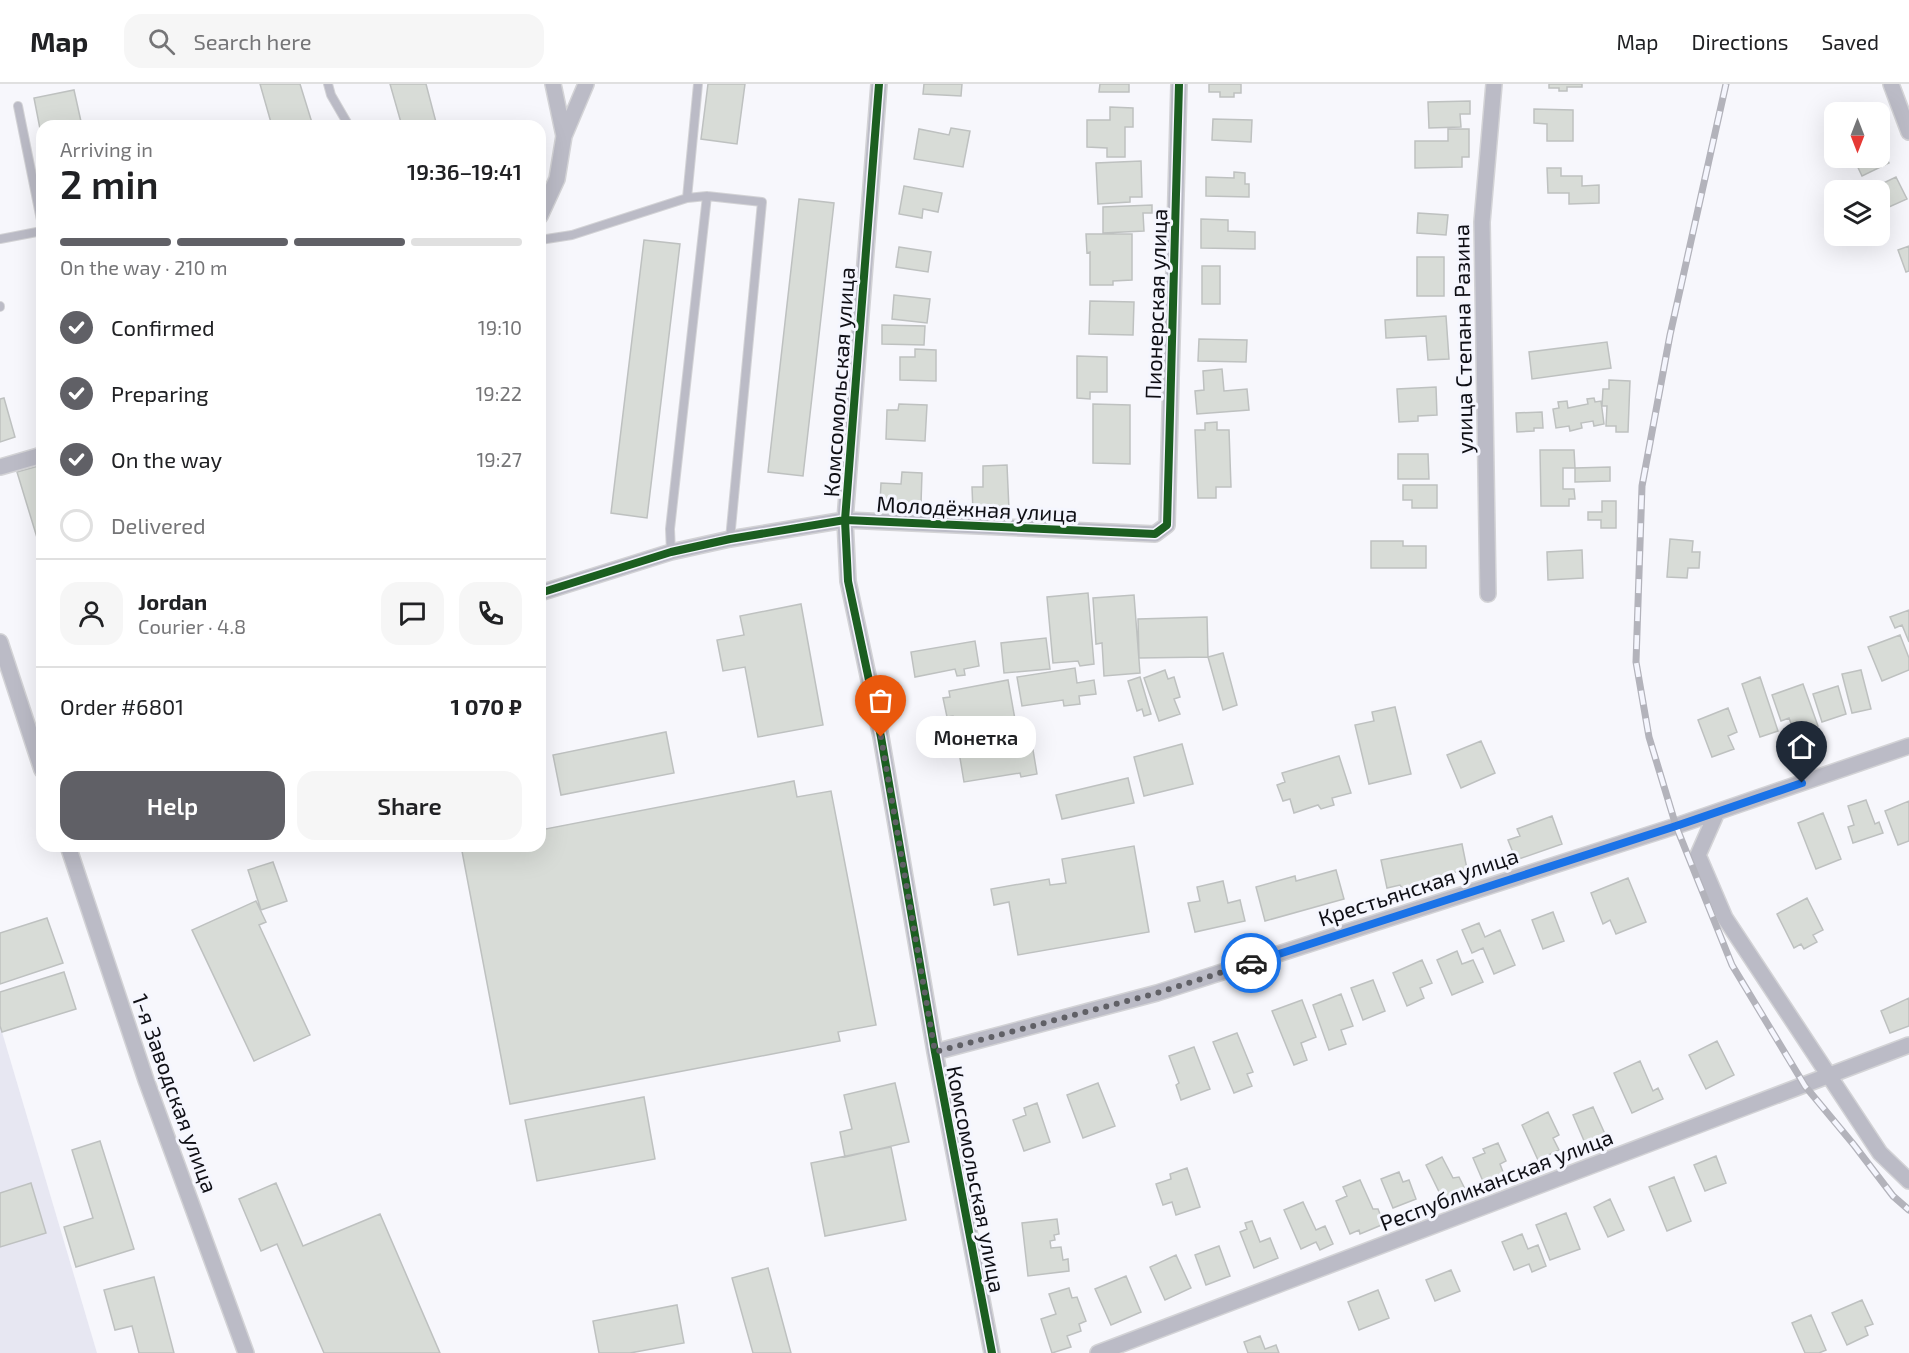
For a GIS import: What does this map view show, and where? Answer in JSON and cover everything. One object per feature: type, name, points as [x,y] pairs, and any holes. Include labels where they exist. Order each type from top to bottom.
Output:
[{"type":"street","points":[[553,84],[564,136]]},
{"type":"street","points":[[546,203],[557,179],[564,136],[586,84]]},
{"type":"street","name":"Комсомольская улица","points":[[879,84],[846,520],[848,582],[881,737],[935,1052],[992,1353]]},
{"type":"street","name":"Пионерская улица","points":[[1167,525],[1179,84]]},
{"type":"street","name":"улица Степана Разина","points":[[1488,594],[1482,222],[1494,84]]},
{"type":"street","points":[[1891,84],[1909,132]]},
{"type":"street","points":[[0,467],[36,456]]},
{"type":"street","name":"Молодёжная улица","points":[[546,591],[671,552],[730,539],[846,520],[1155,534],[1167,525]]},
{"type":"street","points":[[0,642],[35,727]]},
{"type":"street","name":"Крестьянская улица","points":[[935,1052],[1157,993],[1717,812],[1909,746]]},
{"type":"street","points":[[1717,812],[1698,855],[1725,918],[1880,1153],[1909,1181]]},
{"type":"street","name":"1-я Заводская улица","points":[[70,852],[146,1080],[246,1353]]},
{"type":"street","name":"Республиканская улица","points":[[1098,1353],[1909,1045]]},
{"type":"lane","points":[[328,84],[331,95],[346,120]]},
{"type":"lane","points":[[687,198],[698,84]]},
{"type":"lane","points":[[18,106],[36,195]]},
{"type":"lane","points":[[671,552],[670,529],[707,196]]},
{"type":"lane","points":[[546,239],[572,235],[687,198],[707,196],[762,202],[730,539]]},
{"type":"lane","points":[[0,239],[36,232]]},
{"type":"shaded area","points":[[0,1026],[2,1032],[97,1353],[0,1353]]},
{"type":"building","points":[[260,84],[300,84],[311,120],[270,120]]},
{"type":"building","points":[[390,84],[426,84],[435,120],[400,120]]},
{"type":"building","points":[[708,84],[745,84],[737,144],[701,139]]},
{"type":"building","points":[[924,84],[962,84],[961,96],[923,94]]},
{"type":"building","points":[[1100,84],[1129,84],[1129,92],[1099,92]]},
{"type":"building","points":[[1209,84],[1241,84],[1241,93],[1234,93],[1234,97],[1220,97],[1220,92],[1209,92]]},
{"type":"building","points":[[1549,84],[1582,84],[1582,87],[1567,87],[1567,91],[1559,91],[1559,88],[1549,88]]},
{"type":"building","points":[[74,90],[81,120],[38,120],[34,98]]},
{"type":"building","points":[[1470,101],[1470,114],[1460,114],[1461,127],[1429,128],[1428,102]]},
{"type":"building","points":[[1110,107],[1133,108],[1133,127],[1125,127],[1125,157],[1107,157],[1107,148],[1087,147],[1087,120],[1110,120]]},
{"type":"building","points":[[1534,109],[1573,110],[1573,141],[1547,141],[1547,124],[1534,123]]},
{"type":"building","points":[[1213,119],[1252,120],[1251,142],[1212,140]]},
{"type":"building","points":[[951,128],[970,131],[963,167],[914,159],[919,129],[949,135]]},
{"type":"building","points":[[1448,129],[1469,129],[1469,157],[1462,157],[1462,167],[1415,168],[1415,141],[1448,141]]},
{"type":"building","points":[[1141,161],[1142,197],[1130,197],[1130,202],[1098,204],[1096,163]]},
{"type":"building","points":[[1547,168],[1561,168],[1561,176],[1582,176],[1582,186],[1599,185],[1599,203],[1569,204],[1569,193],[1548,193]]},
{"type":"building","points":[[1858,168],[1879,168],[1862,176]]},
{"type":"building","points":[[1234,172],[1245,173],[1245,184],[1249,184],[1249,197],[1206,196],[1206,177],[1234,178]]},
{"type":"building","points":[[1896,177],[1907,199],[1890,207],[1890,180]]},
{"type":"building","points":[[904,186],[942,193],[938,212],[923,209],[922,218],[899,214]]},
{"type":"building","points":[[799,199],[834,203],[803,476],[768,472]]},
{"type":"building","points":[[1152,205],[1152,213],[1143,213],[1144,231],[1103,233],[1103,207]]},
{"type":"building","points":[[1418,213],[1448,215],[1446,235],[1417,233]]},
{"type":"building","points":[[1201,219],[1228,220],[1228,231],[1255,232],[1255,249],[1201,248]]},
{"type":"building","points":[[1086,234],[1132,234],[1132,280],[1113,281],[1113,285],[1090,285],[1090,252],[1087,253]]},
{"type":"building","points":[[644,240],[680,244],[647,518],[611,513]]},
{"type":"building","points":[[1909,246],[1909,271],[1906,272],[1898,250]]},
{"type":"building","points":[[899,247],[931,252],[928,272],[896,267]]},
{"type":"building","points":[[1417,257],[1444,257],[1444,296],[1417,296]]},
{"type":"building","points":[[1202,266],[1220,266],[1220,304],[1202,304]]},
{"type":"building","points":[[894,295],[930,299],[927,323],[892,319]]},
{"type":"building","points":[[1090,301],[1134,302],[1133,335],[1089,334]]},
{"type":"building","points":[[1446,316],[1449,359],[1428,360],[1426,336],[1386,338],[1385,320]]},
{"type":"building","points":[[882,325],[925,326],[924,345],[882,344]]},
{"type":"building","points":[[1199,339],[1247,340],[1246,362],[1198,361]]},
{"type":"building","points":[[1607,342],[1611,368],[1532,379],[1529,352]]},
{"type":"building","points":[[915,349],[936,350],[936,381],[900,380],[900,357],[915,357]]},
{"type":"building","points":[[1077,356],[1107,357],[1107,392],[1090,392],[1090,399],[1077,398]]},
{"type":"building","points":[[1222,369],[1224,391],[1247,389],[1249,410],[1197,414],[1195,391],[1204,390],[1203,371]]},
{"type":"building","points":[[1609,380],[1630,381],[1628,432],[1616,432],[1616,426],[1606,426],[1607,406],[1602,406],[1603,389],[1609,389]]},
{"type":"building","points":[[1436,387],[1437,415],[1418,416],[1418,421],[1399,422],[1397,389]]},
{"type":"building","points":[[4,398],[15,437],[0,442],[0,399]]},
{"type":"building","points":[[1594,398],[1595,402],[1601,401],[1604,424],[1594,426],[1593,421],[1581,423],[1582,428],[1570,431],[1569,426],[1556,428],[1553,409],[1559,408],[1558,402],[1567,401],[1568,408],[1588,404],[1587,399]]},
{"type":"building","points":[[899,404],[927,405],[925,441],[886,439],[887,410],[898,410]]},
{"type":"building","points":[[1093,404],[1130,405],[1130,464],[1093,463]]},
{"type":"building","points":[[1542,412],[1543,428],[1517,432],[1516,413]]},
{"type":"building","points":[[1217,422],[1217,430],[1229,430],[1231,487],[1216,487],[1216,498],[1198,498],[1195,430],[1205,430],[1205,423]]},
{"type":"building","points":[[1540,450],[1574,450],[1575,468],[1563,468],[1563,489],[1574,489],[1575,499],[1569,499],[1569,506],[1541,506]]},
{"type":"building","points":[[1398,454],[1428,454],[1429,479],[1398,479]]},
{"type":"building","points":[[1007,465],[1009,510],[973,512],[972,487],[983,487],[983,466]]},
{"type":"building","points":[[36,467],[36,534],[17,472]]},
{"type":"building","points":[[1610,467],[1610,481],[1575,482],[1575,468]]},
{"type":"building","points":[[902,472],[922,473],[921,504],[880,502],[881,483],[901,484]]},
{"type":"building","points":[[1403,485],[1437,485],[1437,508],[1412,508],[1412,500],[1403,500]]},
{"type":"building","points":[[1602,501],[1616,501],[1616,528],[1601,528],[1601,520],[1588,520],[1588,512],[1602,512]]},
{"type":"building","points":[[1670,539],[1693,541],[1692,552],[1700,552],[1699,568],[1688,568],[1687,578],[1667,577]]},
{"type":"building","points":[[1371,541],[1403,541],[1403,546],[1426,546],[1426,568],[1371,568]]},
{"type":"building","points":[[1582,550],[1583,578],[1548,580],[1547,552]]},
{"type":"building","points":[[1088,593],[1094,664],[1080,666],[1078,661],[1053,663],[1047,597]]},
{"type":"building","points":[[1134,595],[1140,673],[1104,676],[1102,643],[1096,644],[1093,598]]},
{"type":"building","points":[[801,604],[823,725],[758,737],[745,667],[723,671],[717,640],[744,635],[740,616]]},
{"type":"building","points":[[1909,610],[1909,642],[1902,625],[1895,628],[1890,617]]},
{"type":"building","points":[[1207,617],[1208,657],[1139,658],[1138,619]]},
{"type":"building","points":[[1900,635],[1909,658],[1909,670],[1882,681],[1868,647]]},
{"type":"building","points":[[1046,638],[1050,669],[1004,673],[1001,643]]},
{"type":"building","points":[[975,641],[979,666],[964,669],[965,675],[957,676],[955,669],[915,677],[911,652]]},
{"type":"building","points":[[1223,653],[1237,705],[1223,710],[1208,657]]},
{"type":"building","points":[[1075,668],[1077,683],[1094,680],[1096,694],[1079,696],[1080,704],[1064,706],[1063,700],[1022,706],[1017,677]]},
{"type":"building","points":[[1165,670],[1168,679],[1174,677],[1180,697],[1174,699],[1180,714],[1159,721],[1144,678]]},
{"type":"building","points":[[1861,670],[1871,709],[1852,713],[1842,674]]},
{"type":"building","points":[[1140,677],[1151,714],[1144,716],[1142,709],[1137,711],[1128,681]]},
{"type":"building","points":[[1760,677],[1778,731],[1760,737],[1742,684]]},
{"type":"building","points":[[1008,680],[1021,753],[1033,750],[1037,774],[1021,777],[1020,773],[964,782],[953,716],[947,717],[943,698],[950,697],[949,691]]},
{"type":"building","points":[[1803,684],[1818,726],[1795,734],[1789,718],[1781,721],[1772,695]]},
{"type":"building","points":[[1838,686],[1846,714],[1822,722],[1813,694]]},
{"type":"building","points":[[1395,707],[1411,774],[1369,784],[1355,725],[1374,721],[1372,712]]},
{"type":"building","points":[[1728,708],[1737,732],[1728,736],[1734,749],[1712,757],[1698,720]]},
{"type":"building","points":[[666,732],[674,773],[561,795],[553,755]]},
{"type":"building","points":[[1481,741],[1495,773],[1461,788],[1447,755]]},
{"type":"building","points":[[1182,744],[1193,784],[1144,796],[1134,757]]},
{"type":"building","points":[[1339,756],[1351,793],[1332,798],[1334,805],[1321,809],[1318,805],[1294,813],[1290,799],[1283,801],[1277,785],[1285,782],[1282,773]]},
{"type":"building","points":[[1128,778],[1134,803],[1062,819],[1056,795]]},
{"type":"building","points":[[794,781],[797,797],[831,791],[876,1025],[838,1032],[840,1041],[510,1104],[462,852],[546,852],[546,829]]},
{"type":"building","points":[[1866,800],[1875,824],[1879,822],[1883,833],[1853,843],[1848,827],[1854,825],[1848,806]]},
{"type":"building","points":[[1909,801],[1909,841],[1898,845],[1885,811]]},
{"type":"building","points":[[1823,813],[1841,859],[1816,869],[1798,823]]},
{"type":"building","points":[[1552,816],[1562,844],[1516,860],[1508,840],[1520,836],[1517,829]]},
{"type":"building","points":[[1462,844],[1467,869],[1451,873],[1454,878],[1403,889],[1400,885],[1387,888],[1381,860]]},
{"type":"building","points":[[1134,846],[1149,932],[1018,955],[1009,902],[994,905],[991,889],[1049,879],[1050,885],[1066,883],[1062,859]]},
{"type":"building","points":[[273,862],[287,901],[261,910],[248,870]]},
{"type":"building","points":[[1336,870],[1344,899],[1265,921],[1256,887],[1295,876],[1296,881]]},
{"type":"building","points":[[1628,878],[1646,922],[1616,934],[1610,920],[1603,924],[1591,893]]},
{"type":"building","points":[[1223,881],[1228,903],[1240,900],[1245,921],[1195,932],[1188,903],[1200,901],[1197,887]]},
{"type":"building","points":[[1807,898],[1823,930],[1813,935],[1817,942],[1804,949],[1801,944],[1794,948],[1777,914]]},
{"type":"building","points":[[256,901],[266,922],[259,925],[310,1035],[254,1061],[192,930]]},
{"type":"building","points":[[1553,912],[1564,941],[1543,949],[1532,920]]},
{"type":"building","points":[[47,918],[63,963],[0,984],[0,933]]},
{"type":"building","points":[[1479,923],[1485,937],[1500,930],[1515,965],[1494,974],[1483,948],[1472,953],[1462,930]]},
{"type":"building","points":[[1457,951],[1462,964],[1473,960],[1483,982],[1452,995],[1437,960]]},
{"type":"building","points":[[1422,960],[1432,983],[1420,988],[1424,998],[1407,1006],[1393,973]]},
{"type":"building","points":[[64,972],[76,1009],[2,1032],[0,992]]},
{"type":"building","points":[[1373,980],[1385,1011],[1363,1020],[1351,988]]},
{"type":"building","points":[[1341,994],[1353,1026],[1341,1030],[1346,1044],[1329,1050],[1313,1005]]},
{"type":"building","points":[[1909,998],[1909,1026],[1890,1033],[1881,1011]]},
{"type":"building","points":[[1302,1000],[1316,1037],[1301,1043],[1307,1060],[1294,1065],[1272,1011]]},
{"type":"building","points":[[1237,1033],[1253,1072],[1247,1074],[1252,1086],[1234,1093],[1213,1042]]},
{"type":"building","points":[[1717,1041],[1734,1075],[1706,1089],[1689,1055]]},
{"type":"building","points":[[1194,1047],[1210,1089],[1181,1100],[1176,1085],[1179,1083],[1169,1056]]},
{"type":"building","points":[[1640,1061],[1653,1091],[1658,1088],[1663,1099],[1632,1113],[1614,1073]]},
{"type":"building","points":[[895,1083],[909,1142],[845,1157],[840,1132],[852,1129],[844,1095]]},
{"type":"building","points":[[1098,1083],[1115,1126],[1083,1138],[1067,1095]]},
{"type":"building","points":[[644,1097],[655,1159],[537,1181],[525,1120]]},
{"type":"building","points":[[1037,1103],[1050,1142],[1024,1151],[1013,1120],[1026,1115],[1024,1108]]},
{"type":"building","points":[[1593,1107],[1605,1134],[1585,1143],[1573,1115]]},
{"type":"building","points":[[1548,1112],[1559,1135],[1553,1138],[1559,1150],[1538,1160],[1522,1125]]},
{"type":"building","points":[[100,1141],[134,1249],[76,1267],[64,1227],[93,1218],[72,1150]]},
{"type":"building","points":[[1498,1143],[1506,1161],[1500,1164],[1505,1177],[1485,1186],[1473,1158],[1485,1153],[1483,1149]]},
{"type":"building","points":[[891,1147],[906,1220],[825,1236],[811,1163]]},
{"type":"building","points":[[1716,1156],[1726,1183],[1705,1191],[1694,1165]]},
{"type":"building","points":[[1442,1157],[1453,1178],[1459,1177],[1467,1193],[1445,1204],[1426,1165]]},
{"type":"building","points":[[1187,1168],[1200,1207],[1176,1215],[1172,1202],[1163,1205],[1156,1184],[1171,1179],[1170,1174]]},
{"type":"building","points":[[1399,1172],[1403,1182],[1409,1180],[1416,1199],[1393,1208],[1381,1179]]},
{"type":"building","points":[[1674,1177],[1691,1221],[1667,1231],[1649,1187]]},
{"type":"building","points":[[1360,1180],[1373,1209],[1378,1209],[1384,1224],[1360,1234],[1359,1230],[1350,1234],[1336,1201],[1347,1196],[1343,1187]]},
{"type":"building","points":[[31,1183],[46,1233],[0,1247],[0,1193]]},
{"type":"building","points":[[276,1183],[303,1246],[380,1214],[440,1353],[324,1353],[277,1244],[261,1251],[239,1199]]},
{"type":"building","points":[[1610,1199],[1624,1230],[1608,1237],[1594,1207]]},
{"type":"building","points":[[1303,1202],[1316,1230],[1325,1226],[1333,1244],[1320,1250],[1316,1242],[1301,1249],[1284,1210]]},
{"type":"building","points":[[1566,1213],[1580,1249],[1550,1260],[1536,1225]]},
{"type":"building","points":[[1057,1219],[1059,1234],[1054,1235],[1055,1240],[1050,1241],[1051,1248],[1061,1247],[1063,1260],[1068,1259],[1069,1271],[1028,1276],[1022,1223]]},
{"type":"building","points":[[1252,1221],[1260,1242],[1270,1238],[1278,1258],[1254,1268],[1240,1232],[1247,1229],[1245,1223]]},
{"type":"building","points":[[1522,1234],[1528,1249],[1538,1245],[1546,1266],[1532,1272],[1529,1264],[1514,1270],[1502,1242]]},
{"type":"building","points":[[1219,1246],[1230,1276],[1206,1285],[1195,1255]]},
{"type":"building","points":[[1176,1255],[1191,1288],[1165,1300],[1150,1267]]},
{"type":"building","points":[[768,1268],[791,1353],[753,1353],[732,1278]]},
{"type":"building","points":[[1451,1270],[1460,1291],[1435,1301],[1426,1280]]},
{"type":"building","points":[[1126,1276],[1141,1312],[1111,1325],[1095,1289]]},
{"type":"building","points":[[154,1277],[174,1353],[139,1353],[132,1326],[115,1330],[104,1290]]},
{"type":"building","points":[[1069,1288],[1072,1298],[1077,1297],[1086,1321],[1079,1324],[1081,1331],[1067,1336],[1071,1347],[1052,1353],[1041,1319],[1056,1314],[1049,1294]]},
{"type":"building","points":[[1378,1290],[1389,1318],[1359,1330],[1348,1302]]},
{"type":"building","points":[[1862,1300],[1873,1324],[1865,1327],[1868,1335],[1847,1345],[1832,1313]]},
{"type":"building","points":[[677,1305],[684,1343],[630,1353],[599,1353],[593,1321]]},
{"type":"building","points":[[1811,1315],[1826,1350],[1819,1353],[1805,1353],[1792,1323]]},
{"type":"building","points":[[1260,1336],[1265,1349],[1276,1345],[1279,1353],[1248,1353],[1244,1342]]},
{"type":"railway","points":[[1726,84],[1670,335],[1642,486],[1636,662],[1649,737],[1676,826],[1732,965],[1805,1086],[1893,1196],[1909,1210]]},
{"type":"cycle path","points":[[879,84],[845,520],[848,581],[881,737],[935,1052],[992,1353]]},
{"type":"cycle path","points":[[546,591],[671,552],[730,539],[845,520],[1155,534],[1167,525],[1179,84]]},
{"type":"way so far","points":[[881,737],[935,1052],[1157,993],[1251,963]]},
{"type":"place","name":"Монетка","points":[[881,737]]},
{"type":"route","points":[[1251,963],[1802,783]]}]
